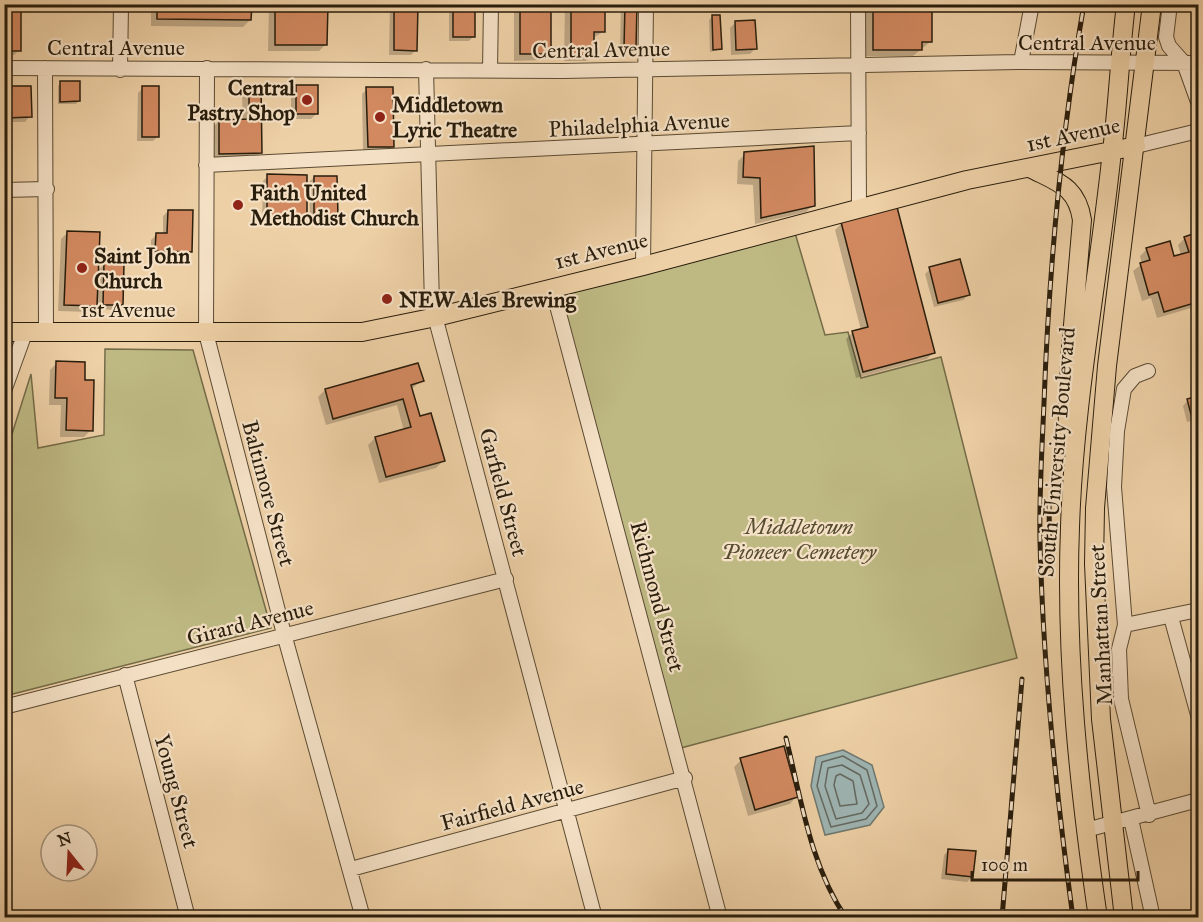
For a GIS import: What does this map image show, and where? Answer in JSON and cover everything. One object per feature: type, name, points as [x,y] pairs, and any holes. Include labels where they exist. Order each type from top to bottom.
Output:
[{"type":"main road","name":"South University Boulevard","points":[[1098,918],[1086,830],[1071,652],[1070,525],[1087,346],[1113,151],[1126,4]]},
{"type":"main road","name":"South University Boulevard","points":[[1124,918],[1100,708],[1094,564],[1095,508],[1107,366],[1152,4]]},
{"type":"main road","name":"1st Avenue","points":[[4,332],[362,332],[436,317],[643,266],[975,179],[1136,146]]},
{"type":"main road","points":[[1029,168],[1065,186],[1080,205],[1082,219],[1070,360],[1064,501],[1070,525]]},
{"type":"street","points":[[120,70],[122,4]]},
{"type":"street","points":[[490,70],[491,4]]},
{"type":"street","points":[[643,266],[646,4]]},
{"type":"street","points":[[858,4],[859,208]]},
{"type":"street","points":[[1021,62],[1032,4]]},
{"type":"street","points":[[1170,4],[1166,37],[1169,46],[1184,63],[1197,90]]},
{"type":"street","name":"Central Avenue","points":[[4,68],[645,70],[1021,62],[1198,63]]},
{"type":"street","points":[[45,68],[46,333]]},
{"type":"street","name":"Baltimore Street","points":[[207,68],[206,333],[284,634],[363,918]]},
{"type":"street","name":"Garfield Street","points":[[426,69],[432,305],[595,918]]},
{"type":"street","name":"1st Avenue","points":[[1136,146],[1198,131]]},
{"type":"street","name":"Philadelphia Avenue","points":[[206,165],[859,133]]},
{"type":"street","points":[[4,190],[47,189]]},
{"type":"street","name":"Richmond Street","points":[[552,287],[685,778],[720,918]]},
{"type":"street","points":[[4,391],[25,333]]},
{"type":"street","name":"Manhattan Street","points":[[1148,371],[1135,376],[1124,389],[1117,431],[1114,487],[1125,625],[1119,649],[1121,699],[1149,815]]},
{"type":"street","name":"Girard Avenue","points":[[4,707],[506,579]]},
{"type":"street","points":[[1125,625],[1198,610]]},
{"type":"street","points":[[1171,617],[1198,715]]},
{"type":"street","name":"Young Street","points":[[126,675],[188,918]]},
{"type":"street","name":"Fairfield Avenue","points":[[351,869],[685,778]]},
{"type":"street","points":[[1086,830],[1149,815],[1198,800]]},
{"type":"street","points":[[1131,819],[1153,918]]},
{"type":"green space","name":"Middletown Pioneer Cemetery","points":[[793,226],[825,335],[848,332],[861,378],[941,357],[1017,658],[677,749],[552,287]]},
{"type":"green space","points":[[105,349],[193,350],[271,628],[5,696],[5,435],[12,434],[31,374],[38,448],[104,435]]},
{"type":"water","points":[[843,750],[872,765],[884,807],[870,825],[825,835],[811,786],[816,757]]},
{"type":"building","points":[[8,4],[21,4],[21,51],[8,51]]},
{"type":"building","points":[[157,4],[252,4],[251,20],[157,19]]},
{"type":"building","points":[[275,4],[328,4],[327,45],[275,45]]},
{"type":"building","points":[[394,4],[418,4],[417,51],[394,50]]},
{"type":"building","points":[[453,4],[475,4],[475,37],[453,37]]},
{"type":"building","points":[[520,4],[551,4],[551,54],[520,54]]},
{"type":"building","points":[[571,4],[605,4],[605,32],[594,32],[594,55],[571,55]]},
{"type":"building","points":[[625,4],[637,4],[636,48],[624,48]]},
{"type":"building","points":[[873,4],[932,4],[932,42],[922,42],[922,50],[873,50]]},
{"type":"building","points":[[712,15],[720,15],[722,49],[713,50]]},
{"type":"building","points":[[755,20],[757,49],[736,50],[735,21]]},
{"type":"building","points":[[60,81],[80,81],[80,101],[60,102]]},
{"type":"building","name":"Central Pastry Shop","points":[[296,85],[318,85],[318,114],[296,114]]},
{"type":"building","points":[[6,86],[31,86],[32,117],[6,118]]},
{"type":"building","points":[[142,86],[159,86],[159,137],[142,137]]},
{"type":"building","points":[[261,86],[262,153],[219,154],[219,120],[249,119],[249,87]]},
{"type":"building","name":"Middletown Lyric Theatre","points":[[366,87],[393,87],[394,147],[368,147]]},
{"type":"building","points":[[814,146],[815,206],[761,218],[760,178],[743,177],[744,152]]},
{"type":"building","points":[[267,174],[307,175],[307,216],[267,216]]},
{"type":"building","points":[[314,176],[337,176],[338,217],[314,217]]},
{"type":"building","points":[[897,207],[935,353],[863,372],[852,331],[868,327],[841,222]]},
{"type":"building","points":[[168,210],[193,210],[192,252],[155,251],[156,233],[167,233]]},
{"type":"building","name":"Saint John Church","points":[[67,231],[100,232],[97,306],[64,305]]},
{"type":"building","points":[[1198,232],[1198,302],[1164,312],[1158,292],[1149,295],[1140,263],[1150,260],[1146,248],[1170,241],[1174,256],[1189,252],[1184,237]]},
{"type":"building","points":[[960,259],[970,295],[938,303],[929,267]]},
{"type":"building","points":[[104,262],[124,263],[123,305],[103,305]]},
{"type":"building","points":[[56,361],[85,362],[85,380],[94,380],[93,431],[66,430],[67,398],[55,398]]},
{"type":"building","points":[[418,363],[424,381],[411,385],[420,416],[431,413],[445,461],[386,477],[375,437],[411,427],[403,399],[333,419],[325,389]]},
{"type":"building","points":[[1198,396],[1198,416],[1192,418],[1187,399]]},
{"type":"building","points":[[784,746],[798,797],[755,810],[740,758]]},
{"type":"building","points":[[948,849],[976,851],[973,877],[946,874]]},
{"type":"railway","points":[[1073,918],[1047,683],[1040,506],[1046,353],[1053,253],[1069,103],[1084,4]]},
{"type":"railway","points":[[1049,505],[1050,568]]},
{"type":"railway","points":[[1002,918],[1022,679]]},
{"type":"railway","points":[[786,738],[815,854],[834,898],[846,918]]},
{"type":"place","name":"Central Pastry Shop","points":[[307,100]]},
{"type":"place","name":"Middletown Lyric Theatre","points":[[380,117]]},
{"type":"place","name":"Faith United Methodist Church","points":[[238,205]]},
{"type":"place","name":"Saint John Church","points":[[82,268]]},
{"type":"place","name":"NEW Ales Brewing","points":[[387,299]]}]
